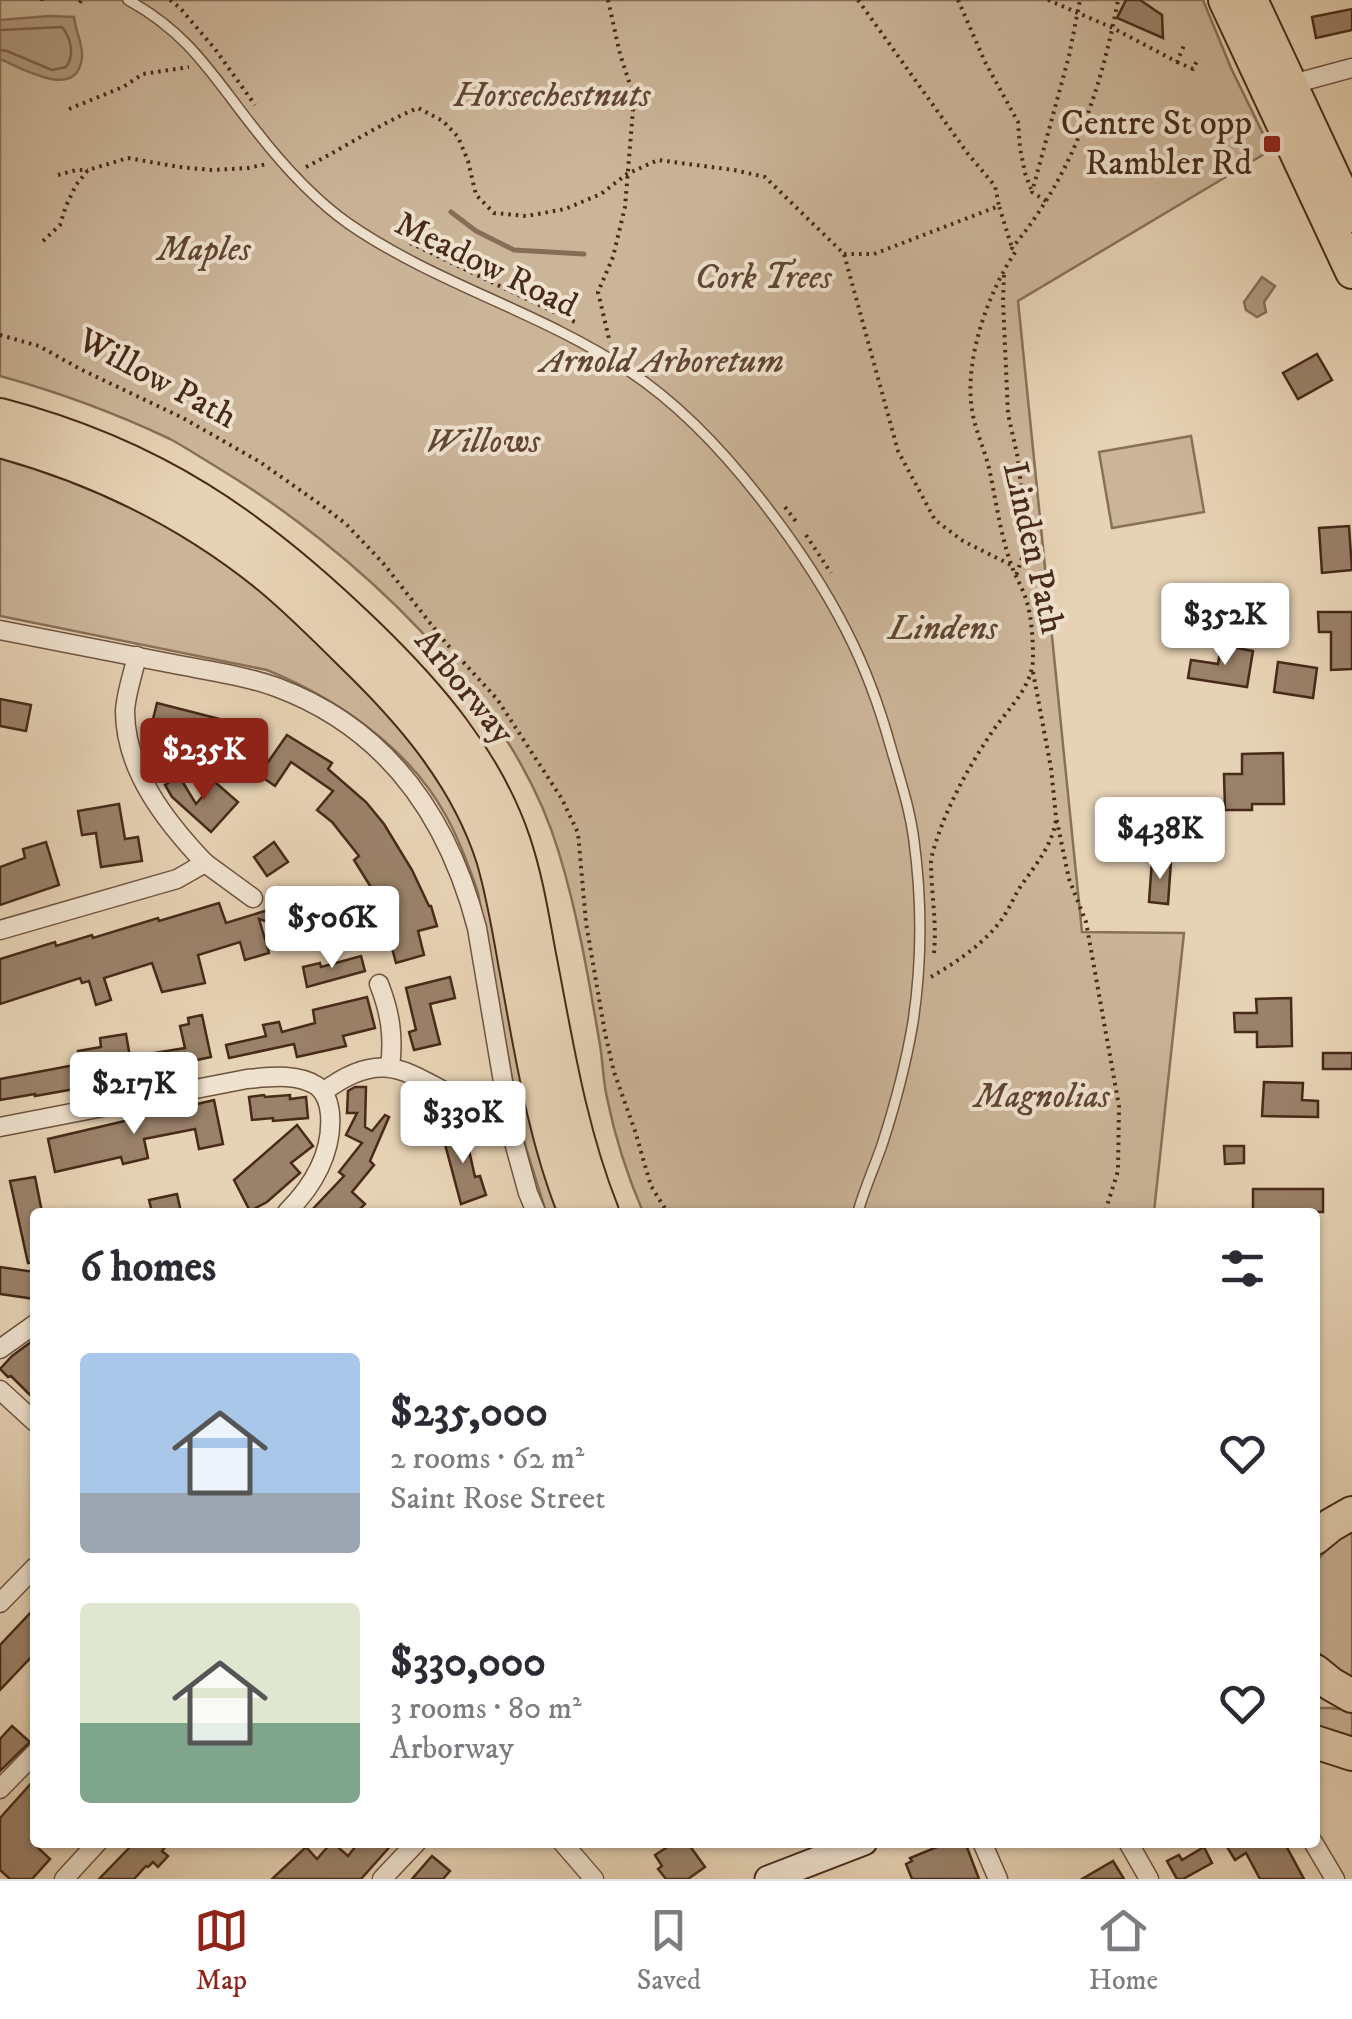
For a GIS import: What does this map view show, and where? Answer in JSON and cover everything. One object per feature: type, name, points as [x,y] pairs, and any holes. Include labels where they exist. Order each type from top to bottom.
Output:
[{"type":"highway","points":[[1225,0],[1352,216]]},
{"type":"highway","points":[[1251,0],[1278,87],[1352,272]]},
{"type":"highway","name":"Arborway","points":[[0,414],[123,456],[231,518],[319,588],[398,664],[442,713],[480,769],[514,842],[569,1108],[600,1208]]},
{"type":"highway","name":"Arborway","points":[[0,441],[118,482],[227,546],[303,608],[383,685],[430,740],[469,802],[493,859],[544,1114],[573,1208]]},
{"type":"highway","points":[[1320,1534],[1352,1513]]},
{"type":"highway","points":[[1320,1676],[1337,1695]]},
{"type":"highway","points":[[1320,1744],[1352,1754]]},
{"type":"main road","points":[[768,1879],[848,1848]]},
{"type":"street","points":[[1278,87],[1352,68]]},
{"type":"street","points":[[0,630],[274,687],[324,711],[365,739],[412,788],[443,834],[468,896],[510,1118],[535,1208]]},
{"type":"street","points":[[138,656],[125,707],[128,740],[156,804],[205,864],[253,898]]},
{"type":"street","points":[[0,930],[177,879],[205,864]]},
{"type":"street","points":[[380,984],[390,1012],[390,1066]]},
{"type":"street","points":[[322,1092],[360,1070],[390,1066],[472,1105],[510,1118]]},
{"type":"street","points":[[0,1127],[247,1078],[289,1077],[308,1082],[322,1092],[330,1113],[330,1133],[326,1154],[314,1178],[290,1208]]},
{"type":"street","points":[[0,1350],[30,1328]]},
{"type":"street","points":[[0,1390],[30,1417]]},
{"type":"street","points":[[0,1604],[30,1571]]},
{"type":"street","points":[[0,1789],[30,1757]]},
{"type":"street","points":[[64,1879],[92,1848]]},
{"type":"street","points":[[382,1879],[411,1848]]},
{"type":"street","points":[[567,1848],[594,1879]]},
{"type":"street","points":[[985,1848],[998,1879]]},
{"type":"street","points":[[1132,1848],[1150,1879]]},
{"type":"street","points":[[1317,1848],[1334,1879]]},
{"type":"lane","name":"Meadow Road","points":[[128,0],[183,38],[281,162],[325,204],[378,243],[557,329],[608,357],[656,392],[698,428],[748,483],[799,551],[848,633],[885,728],[914,840],[920,922],[909,1042],[887,1127],[859,1208]]},
{"type":"path","points":[[170,0],[261,112]]},
{"type":"path","points":[[178,0],[180,8]]},
{"type":"path","points":[[594,333],[610,343],[598,292],[625,207],[634,97],[608,0]]},
{"type":"path","points":[[858,0],[995,186],[1012,248]]},
{"type":"path","points":[[958,0],[1018,122],[1025,173],[1032,192],[1046,201]]},
{"type":"path","points":[[1048,0],[1113,28],[1193,70],[1198,59]]},
{"type":"path","points":[[1032,192],[1058,102],[1080,0]]},
{"type":"path","name":"Linden Path","points":[[1056,817],[1049,844],[1002,919],[988,935],[932,977],[935,916],[931,859],[940,829],[967,774],[996,724],[1023,691],[1032,668],[1027,602],[1011,565],[976,426],[970,391],[974,352],[1004,270],[1016,251],[1012,248],[1036,219],[1069,161],[1096,95],[1118,0]]},
{"type":"path","points":[[1177,62],[1185,43]]},
{"type":"path","points":[[69,109],[143,74],[189,68]]},
{"type":"path","points":[[306,167],[418,108],[443,122],[458,137],[476,195],[494,214],[527,216],[564,210],[601,194],[626,174],[658,160],[765,177],[844,254],[898,451],[934,520],[963,542],[1011,565]]},
{"type":"path","points":[[297,157],[314,175]]},
{"type":"path","points":[[58,174],[128,158],[212,170],[281,162]]},
{"type":"path","points":[[42,241],[60,224],[76,185],[88,170]]},
{"type":"path","points":[[844,254],[874,254],[998,206]]},
{"type":"path","points":[[402,240],[578,324]]},
{"type":"path","points":[[1004,270],[1008,414],[1025,514],[1024,552],[1016,576]]},
{"type":"path","name":"Willow Path","points":[[0,335],[39,346],[80,370],[183,418],[285,480]]},
{"type":"path","points":[[781,502],[836,582]]},
{"type":"path","points":[[1032,668],[1056,817],[1069,879],[1086,922],[1119,1106],[1118,1170],[1106,1208]]},
{"type":"path","points":[[929,846],[931,859]]},
{"type":"green space","name":"Arnold Arboretum","points":[[0,0],[1203,0],[1271,150],[1018,301],[1082,932],[1184,933],[1154,1208],[641,1208],[610,1113],[582,948],[559,853],[536,794],[505,738],[466,683],[372,583],[267,500],[170,439],[86,404],[0,376]]},
{"type":"green space","points":[[1191,436],[1204,512],[1112,528],[1099,452]]},
{"type":"green space","points":[[0,455],[83,481],[192,540],[260,588],[363,684],[416,749],[459,813],[479,864],[559,1208],[545,1208],[523,1138],[478,893],[445,814],[411,767],[344,710],[267,670],[0,616]]},
{"type":"green space","points":[[1352,1531],[1352,1680],[1320,1654],[1320,1557]]},
{"type":"green space","points":[[1320,1708],[1352,1711],[1352,1745],[1320,1735]]},
{"type":"water","points":[[74,17],[82,57],[70,78],[47,78],[0,59],[0,20]]},
{"type":"water","points":[[1262,277],[1275,286],[1264,302],[1266,312],[1257,317],[1246,310],[1244,302]]},
{"type":"building","points":[[1126,0],[1140,0],[1162,15],[1163,38],[1117,18]]},
{"type":"building","points":[[1352,9],[1352,30],[1316,38],[1312,17]]},
{"type":"building","points":[[1317,354],[1332,380],[1298,399],[1283,373]]},
{"type":"building","points":[[1349,526],[1352,570],[1322,573],[1319,528]]},
{"type":"building","points":[[1318,612],[1352,612],[1352,669],[1331,670],[1331,632],[1319,632]]},
{"type":"building","points":[[1221,645],[1253,651],[1247,687],[1188,678],[1191,660],[1218,664]]},
{"type":"building","points":[[1278,662],[1317,668],[1313,698],[1274,692]]},
{"type":"building","points":[[0,699],[31,705],[26,731],[0,726]]},
{"type":"building","points":[[157,703],[239,724],[240,720],[261,724],[253,766],[196,753],[199,743],[150,731]]},
{"type":"building","points":[[287,735],[332,763],[328,769],[366,802],[384,824],[431,906],[437,926],[418,931],[424,955],[396,963],[392,948],[396,947],[384,904],[354,860],[359,856],[317,810],[333,791],[291,762],[275,786],[259,775]]},
{"type":"building","points":[[1283,753],[1284,804],[1252,804],[1252,810],[1225,810],[1224,774],[1242,774],[1242,754]]},
{"type":"building","points":[[179,776],[196,804],[215,782],[238,802],[211,832],[172,797],[165,785]]},
{"type":"building","points":[[119,804],[125,839],[138,837],[142,861],[101,867],[96,833],[82,835],[78,811]]},
{"type":"building","points":[[46,842],[59,885],[0,905],[0,867],[25,858],[23,849]]},
{"type":"building","points":[[274,842],[288,862],[267,876],[254,857]]},
{"type":"building","points":[[1152,860],[1171,861],[1168,904],[1149,902]]},
{"type":"building","points":[[272,898],[312,910],[305,934],[259,919],[269,953],[245,960],[240,942],[198,955],[205,983],[162,992],[152,963],[104,978],[111,1000],[96,1005],[89,981],[82,983],[80,978],[0,1004],[0,959],[219,903],[226,923],[268,910]]},
{"type":"building","points":[[361,956],[365,971],[307,987],[303,967],[320,963],[321,967]]},
{"type":"building","points":[[450,977],[455,998],[430,1004],[440,1044],[414,1050],[409,1032],[416,1030],[406,988]]},
{"type":"building","points":[[367,997],[375,1028],[343,1036],[346,1046],[297,1057],[294,1044],[229,1058],[226,1045],[266,1036],[263,1025],[279,1022],[282,1032],[315,1023],[313,1010]]},
{"type":"building","points":[[1291,998],[1292,1046],[1257,1047],[1257,1032],[1235,1032],[1234,1013],[1257,1013],[1256,999]]},
{"type":"building","points":[[202,1015],[211,1057],[169,1066],[171,1072],[0,1100],[0,1079],[80,1064],[78,1051],[101,1047],[100,1038],[126,1034],[130,1057],[185,1048],[180,1026],[189,1024],[188,1018]]},
{"type":"building","points":[[1323,1053],[1352,1053],[1352,1069],[1323,1069]]},
{"type":"building","points":[[1264,1082],[1303,1083],[1302,1100],[1318,1101],[1318,1117],[1262,1116]]},
{"type":"building","points":[[366,1087],[365,1127],[372,1131],[385,1115],[389,1117],[370,1161],[374,1165],[352,1192],[365,1204],[361,1208],[314,1208],[344,1176],[339,1172],[362,1143],[346,1135],[357,1113],[347,1113],[348,1091]]},
{"type":"building","points":[[416,1092],[435,1100],[423,1129],[404,1121]]},
{"type":"building","points":[[249,1097],[306,1097],[308,1118],[252,1120]]},
{"type":"building","points":[[214,1100],[223,1144],[199,1149],[195,1129],[144,1139],[148,1158],[123,1164],[121,1157],[55,1172],[48,1139]]},
{"type":"building","points":[[297,1125],[313,1146],[291,1163],[300,1173],[256,1208],[248,1208],[234,1180]]},
{"type":"building","points":[[464,1128],[475,1177],[480,1176],[486,1195],[461,1204],[442,1133]]},
{"type":"building","points":[[1224,1146],[1244,1146],[1244,1163],[1225,1164]]},
{"type":"building","points":[[35,1177],[41,1208],[30,1208],[30,1263],[28,1263],[10,1181]]},
{"type":"building","points":[[1253,1189],[1323,1189],[1323,1212],[1320,1208],[1253,1208]]},
{"type":"building","points":[[177,1194],[180,1208],[151,1208],[149,1200]]},
{"type":"building","points":[[0,1267],[30,1271],[30,1298],[0,1294]]},
{"type":"building","points":[[30,1343],[30,1395],[0,1369]]},
{"type":"building","points":[[30,1613],[30,1658],[0,1690],[0,1645]]},
{"type":"building","points":[[12,1726],[30,1742],[0,1771],[0,1739]]},
{"type":"building","points":[[30,1785],[30,1848],[38,1848],[50,1859],[32,1879],[10,1879],[0,1870],[0,1818]]},
{"type":"building","points":[[129,1848],[164,1848],[162,1851],[168,1856],[158,1867],[153,1862],[146,1866],[134,1879],[99,1879]]},
{"type":"building","points":[[305,1848],[317,1859],[327,1848],[339,1848],[348,1856],[354,1848],[389,1848],[361,1879],[272,1879]]},
{"type":"building","points":[[666,1848],[691,1848],[705,1867],[688,1879],[666,1879],[658,1869],[662,1866],[655,1855]]},
{"type":"building","points":[[934,1848],[967,1848],[979,1879],[912,1879],[906,1864],[912,1861],[910,1858]]},
{"type":"building","points":[[1204,1848],[1212,1863],[1177,1879],[1167,1861],[1179,1855],[1182,1860]]},
{"type":"building","points":[[1228,1848],[1287,1848],[1304,1879],[1260,1879],[1246,1853],[1235,1860]]},
{"type":"building","points":[[432,1856],[450,1871],[443,1879],[412,1879]]},
{"type":"building","points":[[1113,1861],[1124,1879],[1082,1879]]},
{"type":"waterway","points":[[451,212],[476,231],[514,250],[584,254]]},
{"type":"place","name":"Centre St opp Rambler Rd","points":[[1272,144]]},
{"type":"park label","name":"Horsechestnuts","points":[[552,96]]},
{"type":"park label","name":"Maples","points":[[204,250]]},
{"type":"park label","name":"Cork Trees","points":[[763,278]]},
{"type":"park label","name":"Willows","points":[[483,442]]},
{"type":"park label","name":"Lindens","points":[[943,629]]},
{"type":"park label","name":"Magnolias","points":[[1042,1097]]}]
